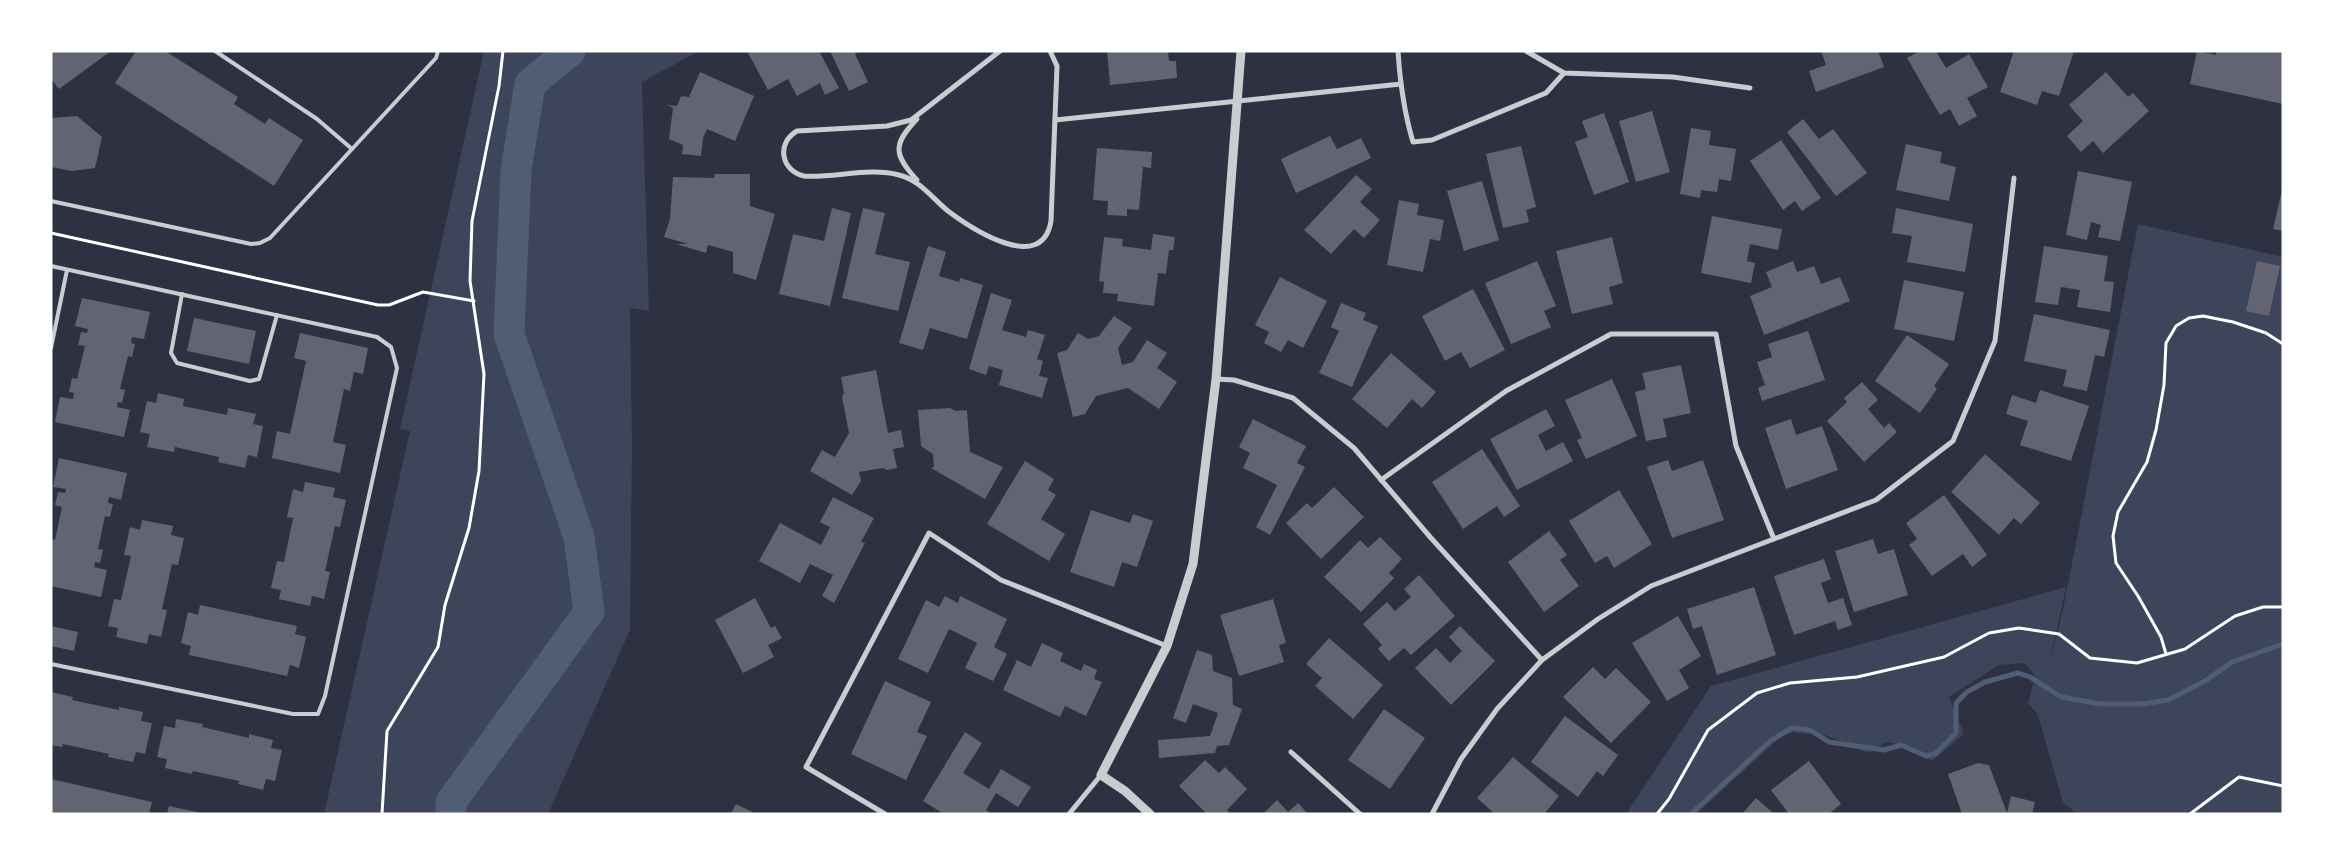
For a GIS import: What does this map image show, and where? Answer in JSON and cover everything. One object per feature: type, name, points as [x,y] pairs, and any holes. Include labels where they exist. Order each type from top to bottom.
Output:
[{"type":"street","points":[[1000,51],[911,120],[893,125],[800,130],[787,139],[783,154],[788,167],[800,175],[891,174],[911,180],[952,214],[986,234],[1018,247],[1030,247],[1040,242],[1048,233],[1051,221],[1057,66],[1050,51]]},
{"type":"street","points":[[1069,814],[1101,775],[1167,646],[1193,564],[1216,379],[1241,51]]},
{"type":"street","points":[[1398,51],[1400,84],[1407,122],[1414,142],[1432,140],[1546,93],[1564,73]]},
{"type":"street","points":[[1526,51],[1564,73],[1673,77],[1750,88]]},
{"type":"street","points":[[1055,120],[1400,84]]},
{"type":"street","points":[[927,192],[902,163],[899,147],[902,136],[928,108]]},
{"type":"street","points":[[1432,814],[1460,759],[1497,709],[1542,660],[1598,618],[1651,586],[1876,500],[1953,441],[1995,341],[2014,178]]},
{"type":"street","points":[[1381,480],[1506,391],[1612,334],[1716,334],[1736,446],[1774,539]]},
{"type":"street","points":[[1216,379],[1234,380],[1293,398],[1354,448],[1431,538],[1542,660]]},
{"type":"street","points":[[885,814],[806,767],[929,533],[1002,580],[1167,646]]},
{"type":"street","points":[[1291,752],[1360,814]]},
{"type":"street","points":[[1101,775],[1126,792],[1150,814]]},
{"type":"lane","points":[[215,51],[316,119],[352,149]]},
{"type":"lane","points":[[51,200],[251,244],[260,243],[270,238],[436,58],[438,51]]},
{"type":"lane","points":[[51,266],[377,337],[391,347],[397,368],[325,696],[318,714],[292,714],[51,664]]},
{"type":"lane","points":[[51,348],[67,270]]},
{"type":"lane","points":[[182,294],[171,353],[177,363],[250,381],[259,379],[277,315]]},
{"type":"path","points":[[382,814],[387,731],[438,647],[445,605],[469,528],[479,471],[484,374],[470,281],[472,221],[500,86],[503,51]]},
{"type":"path","points":[[51,234],[378,305],[389,305],[423,292],[474,301]]},
{"type":"path","points":[[2166,654],[2161,637],[2138,596],[2116,563],[2113,536],[2118,512],[2147,462],[2156,430],[2164,385],[2166,342],[2176,326],[2189,318],[2203,316],[2233,322],[2258,331],[2283,344]]},
{"type":"path","points":[[1657,814],[1670,799],[1708,730],[1757,693],[1790,683],[1857,677],[1944,656],[1989,633],[2019,628],[2059,634],[2090,658],[2137,664],[2185,648],[2235,616],[2263,607],[2283,607]]},
{"type":"path","points":[[2190,814],[2239,778],[2283,786]]},
{"type":"shaded area","points":[[484,51],[699,51],[642,82],[649,311],[630,308],[632,445],[630,630],[548,814],[324,814],[410,431],[400,429]]},
{"type":"shaded area","points":[[2138,224],[2283,257],[2283,814],[2078,814],[2063,803],[2038,715],[2028,703],[2035,676],[2025,663],[1999,665],[1949,697],[1964,734],[1932,761],[1912,747],[1887,742],[1868,753],[1825,735],[1786,732],[1696,814],[1626,814],[1711,686],[2066,587],[2048,670],[2064,605]]},
{"type":"building","points":[[51,51],[111,51],[59,89],[51,79]]},
{"type":"building","points":[[136,51],[165,51],[238,97],[234,104],[265,124],[269,118],[303,140],[274,186],[115,83]]},
{"type":"building","points":[[747,51],[819,51],[839,88],[825,95],[820,83],[797,96],[788,79],[768,90]]},
{"type":"building","points":[[830,51],[860,51],[855,54],[868,82],[849,91]]},
{"type":"building","points":[[1107,51],[1168,51],[1169,61],[1176,61],[1177,78],[1110,85]]},
{"type":"building","points":[[1821,51],[1878,51],[1884,67],[1816,92],[1809,71],[1826,65]]},
{"type":"building","points":[[1920,51],[1936,51],[1946,68],[1969,54],[1988,87],[1967,98],[1977,116],[1959,126],[1950,109],[1940,115],[1907,58]]},
{"type":"building","points":[[2014,51],[2074,51],[2059,96],[2042,91],[2037,105],[2000,92]]},
{"type":"building","points":[[2197,51],[2216,55],[2216,51],[2283,51],[2283,104],[2190,84]]},
{"type":"building","points":[[700,72],[754,96],[735,141],[707,129],[703,138],[701,156],[682,154],[683,145],[669,139],[673,108],[667,105],[677,106],[681,96],[689,97]]},
{"type":"building","points":[[2106,72],[2128,97],[2133,93],[2149,111],[2103,153],[2093,141],[2081,152],[2067,136],[2083,121],[2069,105]]},
{"type":"building","points":[[1652,111],[1670,172],[1636,182],[1619,121]]},
{"type":"building","points":[[1604,113],[1629,182],[1594,195],[1575,142],[1588,137],[1582,121]]},
{"type":"building","points":[[77,116],[102,137],[95,168],[72,171],[51,167],[51,118]]},
{"type":"building","points":[[1803,119],[1819,139],[1833,129],[1867,173],[1836,196],[1787,132]]},
{"type":"building","points":[[1691,128],[1711,131],[1709,145],[1736,149],[1731,181],[1719,179],[1717,192],[1701,190],[1700,198],[1680,194]]},
{"type":"building","points":[[1330,136],[1337,149],[1361,138],[1371,158],[1296,193],[1281,159]]},
{"type":"building","points":[[1781,140],[1821,198],[1802,211],[1795,201],[1783,210],[1750,161]]},
{"type":"building","points":[[1906,144],[1942,152],[1940,163],[1956,167],[1949,201],[1896,190]]},
{"type":"building","points":[[1521,146],[1536,207],[1526,210],[1529,222],[1503,228],[1486,154]]},
{"type":"building","points":[[1097,148],[1152,152],[1151,168],[1143,167],[1139,210],[1127,209],[1127,216],[1107,215],[1108,201],[1093,200]]},
{"type":"building","points":[[2078,171],[2132,182],[2120,241],[2098,237],[2101,225],[2091,222],[2087,240],[2066,235]]},
{"type":"building","points":[[715,174],[750,174],[750,206],[775,214],[756,280],[733,273],[733,252],[708,245],[706,253],[676,244],[688,244],[664,237],[670,219],[673,177],[714,178]]},
{"type":"building","points":[[1356,175],[1372,189],[1360,202],[1380,220],[1364,238],[1354,229],[1331,254],[1304,230]]},
{"type":"building","points":[[1482,181],[1499,240],[1464,251],[1447,191]]},
{"type":"building","points":[[2283,186],[2283,231],[2273,229]]},
{"type":"building","points":[[1399,200],[1419,204],[1417,215],[1444,220],[1440,241],[1430,239],[1423,272],[1387,265]]},
{"type":"building","points":[[832,208],[851,213],[830,306],[779,294],[793,234],[824,241]]},
{"type":"building","points":[[863,208],[885,213],[875,254],[910,262],[898,311],[842,298]]},
{"type":"building","points":[[1896,208],[1973,224],[1965,272],[1907,262],[1912,236],[1892,233]]},
{"type":"building","points":[[1712,216],[1782,229],[1778,250],[1750,244],[1747,261],[1755,263],[1751,283],[1701,273]]},
{"type":"building","points":[[1153,234],[1175,237],[1173,250],[1169,250],[1166,274],[1158,273],[1154,306],[1117,301],[1118,294],[1103,293],[1104,282],[1099,281],[1104,237],[1123,239],[1122,246],[1151,250]]},
{"type":"building","points":[[1612,237],[1623,283],[1609,287],[1613,304],[1572,314],[1556,251]]},
{"type":"building","points":[[928,246],[946,252],[939,276],[959,282],[960,278],[983,285],[967,339],[930,328],[923,350],[899,343]]},
{"type":"building","points":[[2044,246],[2108,256],[2104,281],[2114,282],[2110,312],[2077,307],[2080,290],[2061,287],[2058,305],[2035,302]]},
{"type":"building","points":[[1537,261],[1556,306],[1544,311],[1551,327],[1511,344],[1485,283]]},
{"type":"building","points":[[1793,261],[1797,272],[1814,266],[1821,284],[1840,277],[1850,301],[1764,335],[1750,296],[1772,287],[1766,272]]},
{"type":"building","points":[[2257,261],[2280,266],[2269,316],[2246,311]]},
{"type":"building","points":[[1280,277],[1327,301],[1303,348],[1288,340],[1281,352],[1264,343],[1269,332],[1255,325]]},
{"type":"building","points":[[1904,280],[1964,292],[1954,341],[1894,329]]},
{"type":"building","points":[[1473,289],[1505,350],[1470,368],[1461,352],[1445,361],[1422,316]]},
{"type":"building","points":[[991,293],[1012,300],[1002,330],[1026,337],[1028,330],[1045,335],[1037,359],[1043,361],[1039,376],[1048,378],[1042,398],[999,385],[1003,370],[989,366],[986,375],[969,369]]},
{"type":"building","points":[[82,298],[150,312],[144,339],[132,337],[131,343],[135,344],[132,357],[128,356],[120,389],[125,390],[122,403],[118,402],[117,407],[130,410],[124,437],[55,422],[60,397],[73,399],[74,393],[69,392],[72,378],[77,379],[85,346],[78,345],[81,332],[87,333],[88,329],[75,326]]},
{"type":"building","points":[[1341,303],[1366,313],[1363,320],[1378,326],[1352,387],[1319,373],[1339,331],[1331,327]]},
{"type":"building","points":[[2034,314],[2110,330],[2104,357],[2095,355],[2087,391],[2063,386],[2067,370],[2024,361]]},
{"type":"building","points":[[1114,316],[1132,328],[1118,348],[1122,365],[1133,362],[1147,340],[1167,353],[1157,368],[1177,382],[1159,409],[1128,388],[1096,396],[1085,414],[1073,417],[1057,353],[1067,350],[1078,333],[1088,339],[1099,336]]},
{"type":"building","points":[[194,318],[256,331],[249,364],[187,351]]},
{"type":"building","points":[[1808,331],[1825,380],[1762,401],[1758,388],[1765,385],[1757,362],[1772,357],[1768,344]]},
{"type":"building","points":[[300,333],[368,348],[363,374],[354,372],[350,391],[344,389],[333,442],[346,445],[340,473],[272,458],[277,431],[290,434],[306,361],[294,358]]},
{"type":"building","points":[[1907,335],[1949,364],[1934,386],[1937,389],[1920,413],[1875,381]]},
{"type":"building","points":[[1391,353],[1436,392],[1422,408],[1412,399],[1387,428],[1352,399]]},
{"type":"building","points":[[1681,365],[1691,413],[1663,419],[1667,437],[1646,441],[1635,392],[1646,389],[1642,373]]},
{"type":"building","points":[[876,370],[888,433],[901,430],[904,447],[893,449],[897,468],[859,472],[861,481],[852,495],[810,471],[822,450],[835,457],[849,433],[842,397],[844,393],[841,377]]},
{"type":"building","points":[[1612,379],[1637,436],[1586,459],[1577,440],[1582,438],[1565,400]]},
{"type":"building","points":[[1862,382],[1878,400],[1868,409],[1884,428],[1889,423],[1897,432],[1864,462],[1827,421],[1847,402],[1844,398]]},
{"type":"building","points":[[2040,390],[2089,406],[2071,461],[2020,445],[2028,421],[2006,414],[2012,395],[2036,403]]},
{"type":"building","points":[[158,393],[184,399],[183,406],[227,415],[228,408],[256,414],[253,424],[263,426],[257,457],[248,455],[245,468],[218,462],[219,457],[175,447],[174,452],[147,447],[150,434],[140,432],[147,401],[156,403]]},
{"type":"building","points":[[950,408],[956,411],[967,410],[970,452],[1003,467],[985,499],[931,468],[934,467],[933,454],[921,446],[918,410]]},
{"type":"building","points":[[1546,409],[1555,426],[1538,435],[1546,451],[1563,442],[1573,461],[1517,490],[1490,439]]},
{"type":"building","points":[[1253,419],[1306,446],[1297,463],[1305,467],[1270,535],[1256,527],[1277,485],[1243,468],[1250,453],[1239,447]]},
{"type":"building","points":[[1791,419],[1796,435],[1822,426],[1838,470],[1786,489],[1765,428]]},
{"type":"building","points":[[1482,449],[1520,506],[1504,517],[1497,506],[1463,529],[1432,482]]},
{"type":"building","points":[[1985,454],[2040,503],[2021,524],[2014,518],[1999,535],[1951,492]]},
{"type":"building","points":[[59,458],[127,473],[121,500],[109,497],[108,503],[113,504],[110,517],[105,516],[98,549],[103,550],[100,563],[95,562],[94,567],[107,570],[101,597],[51,586],[51,539],[55,540],[62,507],[55,505],[58,492],[65,493],[66,489],[53,487]]},
{"type":"building","points":[[1668,460],[1672,471],[1703,460],[1724,520],[1672,538],[1647,467]]},
{"type":"building","points":[[1025,461],[1054,479],[1048,490],[1056,495],[1041,519],[1065,534],[1049,561],[987,524]]},
{"type":"building","points":[[305,482],[335,488],[333,497],[346,500],[340,527],[335,526],[325,571],[330,572],[324,599],[312,596],[310,606],[279,599],[281,590],[271,588],[277,561],[284,562],[293,518],[287,517],[293,489],[303,492]]},
{"type":"building","points":[[1334,487],[1364,517],[1321,559],[1286,523],[1307,503],[1312,508]]},
{"type":"building","points":[[1619,490],[1652,544],[1614,568],[1607,556],[1595,563],[1569,521]]},
{"type":"building","points":[[1944,495],[1987,555],[1972,567],[1963,554],[1932,576],[1909,545],[1917,539],[1906,523]]},
{"type":"building","points":[[833,497],[874,518],[861,542],[865,543],[834,603],[822,596],[833,575],[810,564],[800,583],[759,561],[780,523],[821,545],[830,527],[820,522]]},
{"type":"building","points":[[1091,510],[1130,523],[1133,514],[1153,521],[1137,567],[1122,562],[1114,587],[1070,572]]},
{"type":"building","points":[[142,520],[173,526],[171,535],[184,538],[178,565],[172,564],[162,609],[167,610],[161,637],[149,634],[147,644],[116,637],[118,628],[108,626],[114,599],[121,600],[131,556],[124,555],[130,527],[140,530]]},
{"type":"building","points":[[1549,531],[1567,555],[1560,560],[1579,586],[1544,612],[1508,562]]},
{"type":"building","points":[[1380,537],[1402,559],[1389,573],[1394,578],[1361,612],[1324,577],[1360,540],[1368,548]]},
{"type":"building","points":[[1873,539],[1878,554],[1894,549],[1908,595],[1854,612],[1835,551]]},
{"type":"building","points":[[1824,559],[1831,579],[1821,583],[1828,603],[1843,598],[1852,625],[1838,630],[1835,621],[1794,635],[1774,576]]},
{"type":"building","points":[[1419,575],[1455,616],[1411,655],[1404,648],[1389,661],[1378,649],[1382,645],[1363,624],[1387,602],[1395,611],[1411,597],[1404,589]]},
{"type":"building","points":[[1754,587],[1776,655],[1717,675],[1702,626],[1693,629],[1687,609]]},
{"type":"building","points":[[945,596],[958,603],[960,596],[1007,619],[994,647],[1007,654],[993,681],[965,668],[977,643],[949,629],[928,673],[898,659],[926,600],[939,607]]},
{"type":"building","points":[[755,598],[771,628],[775,626],[782,638],[768,645],[774,657],[743,673],[715,620]]},
{"type":"building","points":[[1273,599],[1286,643],[1279,645],[1284,662],[1239,676],[1220,615]]},
{"type":"building","points":[[200,605],[297,626],[295,634],[306,637],[299,668],[290,665],[287,676],[189,655],[191,646],[181,643],[188,612],[198,615]]},
{"type":"building","points":[[1678,616],[1701,656],[1679,670],[1689,688],[1667,701],[1632,643]]},
{"type":"building","points":[[51,626],[78,632],[74,651],[51,646]]},
{"type":"building","points":[[1460,626],[1495,661],[1451,705],[1415,668],[1436,648],[1450,663],[1462,651],[1449,637]]},
{"type":"building","points":[[1329,638],[1383,685],[1353,719],[1315,686],[1322,678],[1306,664]]},
{"type":"building","points":[[1042,643],[1063,653],[1060,661],[1081,671],[1084,664],[1097,670],[1094,679],[1102,682],[1086,716],[1065,706],[1060,717],[1003,690],[1017,660],[1031,667]]},
{"type":"building","points":[[1197,650],[1212,655],[1213,671],[1232,678],[1233,705],[1242,709],[1229,745],[1217,746],[1215,753],[1159,758],[1158,740],[1210,736],[1218,713],[1193,704],[1186,723],[1173,718]]},
{"type":"building","points":[[1593,667],[1605,679],[1616,668],[1651,702],[1611,743],[1563,697]]},
{"type":"building","points":[[885,681],[931,702],[917,732],[927,736],[906,780],[851,754]]},
{"type":"building","points":[[51,692],[73,697],[72,700],[119,710],[119,707],[143,712],[141,721],[152,723],[145,754],[136,752],[133,762],[108,757],[109,754],[63,744],[62,747],[51,745]]},
{"type":"building","points":[[1384,709],[1425,738],[1390,789],[1348,760]]},
{"type":"building","points":[[1565,716],[1618,755],[1603,776],[1597,771],[1578,797],[1531,762]]},
{"type":"building","points":[[176,719],[203,724],[202,727],[249,738],[249,734],[273,740],[271,748],[282,750],[275,781],[266,779],[263,790],[238,784],[239,781],[193,771],[192,774],[165,768],[167,759],[157,757],[164,726],[175,728]]},
{"type":"building","points":[[965,732],[982,743],[963,773],[989,789],[1001,769],[1031,787],[1018,807],[996,793],[986,810],[992,814],[944,814],[923,801]]},
{"type":"building","points":[[1513,757],[1559,796],[1544,814],[1495,814],[1477,798]]},
{"type":"building","points":[[1205,760],[1219,773],[1225,767],[1247,789],[1227,810],[1231,814],[1207,814],[1179,786]]},
{"type":"building","points":[[1809,761],[1841,804],[1831,812],[1832,814],[1789,814],[1771,790]]},
{"type":"building","points":[[1978,763],[1989,765],[2007,813],[2011,796],[2035,802],[2032,814],[1962,814],[1948,774]]},
{"type":"building","points":[[51,779],[152,802],[149,814],[51,814]]},
{"type":"building","points":[[1756,798],[1774,814],[1742,814]]},
{"type":"building","points":[[1277,800],[1288,812],[1298,803],[1308,814],[1263,814]]},
{"type":"building","points":[[736,804],[756,814],[731,814]]},
{"type":"building","points":[[169,806],[202,813],[202,814],[167,814]]},
{"type":"waterway","points":[[451,814],[451,802],[589,612],[579,537],[509,334],[516,170],[530,84],[570,51]]},
{"type":"waterway","points":[[1691,814],[1770,741],[1792,728],[1810,730],[1829,742],[1884,750],[1901,745],[1926,756],[1935,754],[1956,733],[1956,703],[1967,692],[1985,682],[2018,673],[2030,677],[2061,697],[2100,704],[2142,704],[2168,700],[2205,681],[2232,662],[2283,644]]}]
